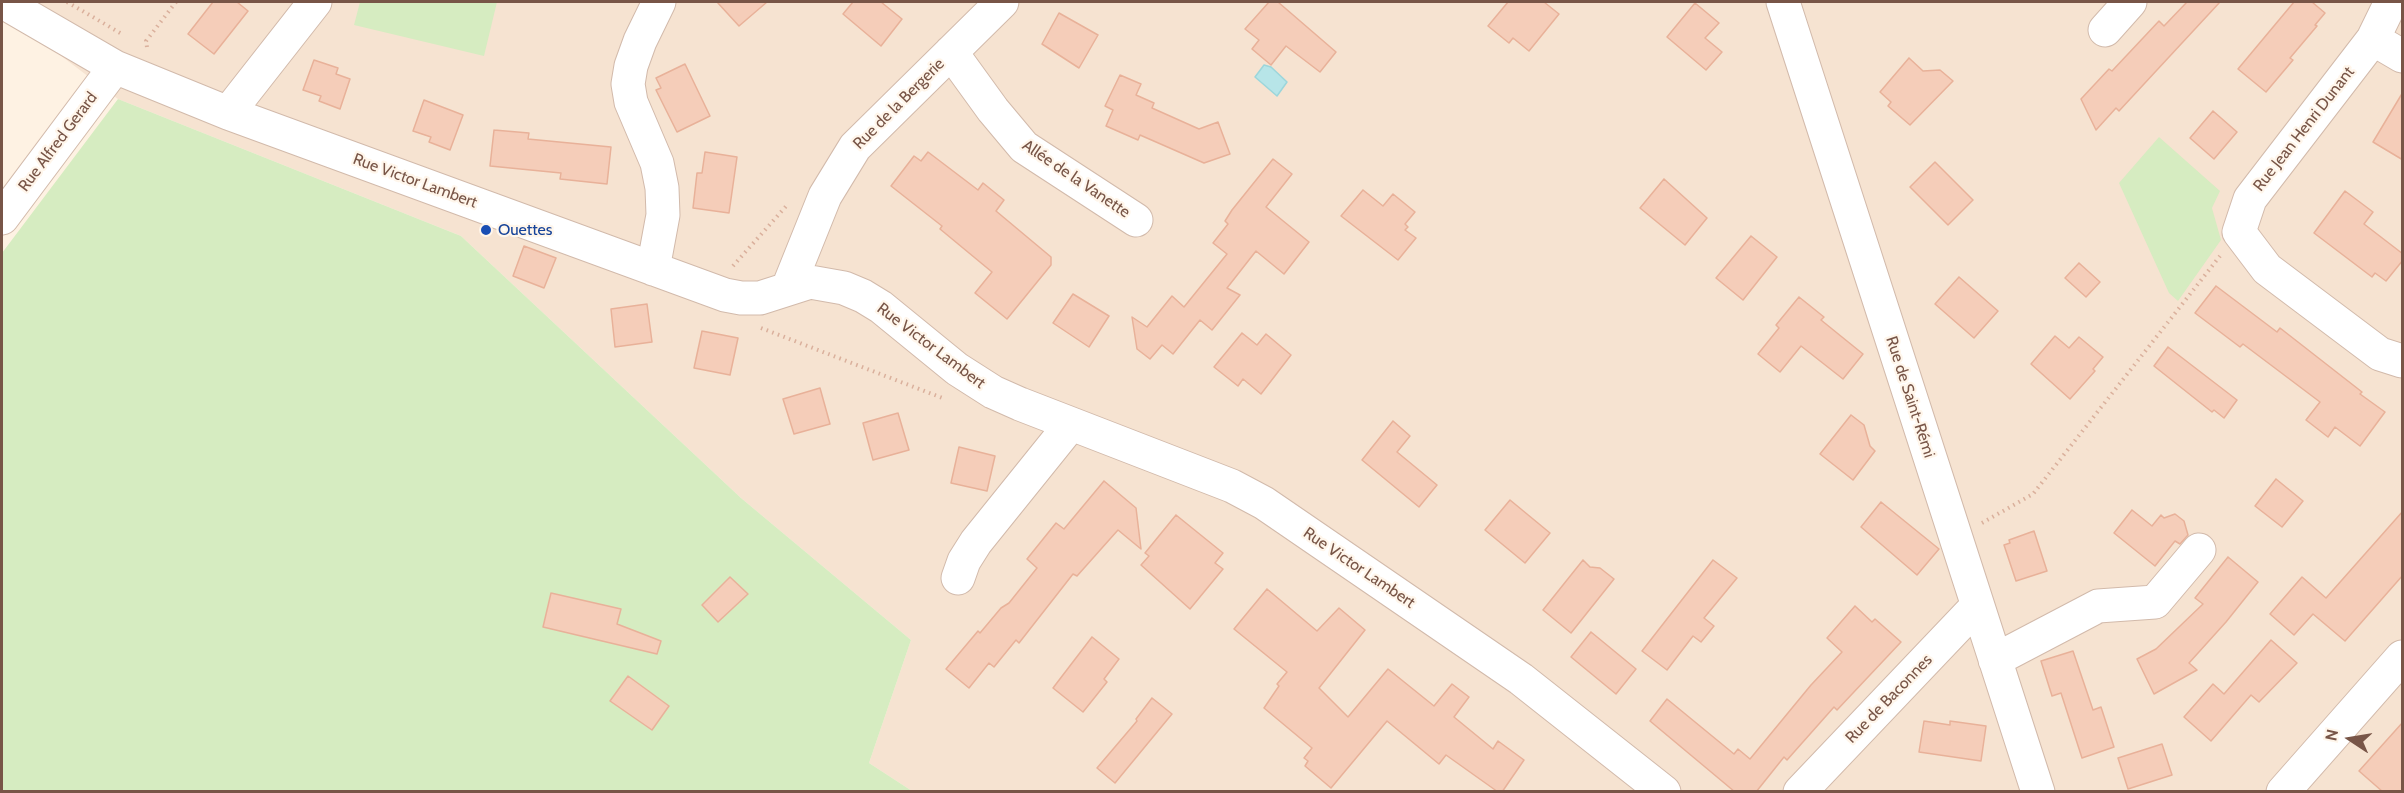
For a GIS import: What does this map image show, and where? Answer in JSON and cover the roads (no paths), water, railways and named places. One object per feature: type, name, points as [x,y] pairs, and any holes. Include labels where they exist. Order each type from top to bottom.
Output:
[{"type":"street","name":"Rue Victor Lambert","points":[[3,2],[115,67],[228,113],[725,295],[760,298],[810,282],[863,296],[881,307],[977,383],[1020,404],[1232,486],[1264,503],[1521,679],[1664,792]]},
{"type":"street","points":[[228,113],[315,2]]},
{"type":"street","points":[[653,269],[663,215],[662,188],[657,163],[631,102],[628,84],[631,66],[640,41],[659,2]]},
{"type":"street","name":"Rue de la Bergerie","points":[[788,288],[825,196],[855,147],[1002,2]]},
{"type":"street","name":"Rue de Saint-Rémi","points":[[1783,2],[2038,792]]},
{"type":"street","points":[[2105,30],[2130,2]]},
{"type":"street","name":"Rue Jean Henri Dunant","points":[[2391,2],[2373,39],[2250,199],[2239,232],[2267,269],[2380,354],[2403,361]]},
{"type":"street","points":[[2373,39],[2403,56]]},
{"type":"street","name":"Allée de la Vanette","points":[[951,52],[993,110],[1024,147],[1136,220]]},
{"type":"street","name":"Rue Alfred Gerard","points":[[2,218],[115,67]]},
{"type":"street","points":[[957,578],[963,561],[976,542],[1071,424]]},
{"type":"street","points":[[1995,660],[2098,606],[2155,602],[2199,550]]},
{"type":"street","name":"Rue de Baconnes","points":[[1800,792],[1977,606]]},
{"type":"street","points":[[2283,792],[2403,657]]},
{"type":"water","points":[[1264,65],[1271,67],[1287,82],[1277,96],[1255,77]]},
{"type":"place","name":"Ouettes","points":[[486,230]]}]
